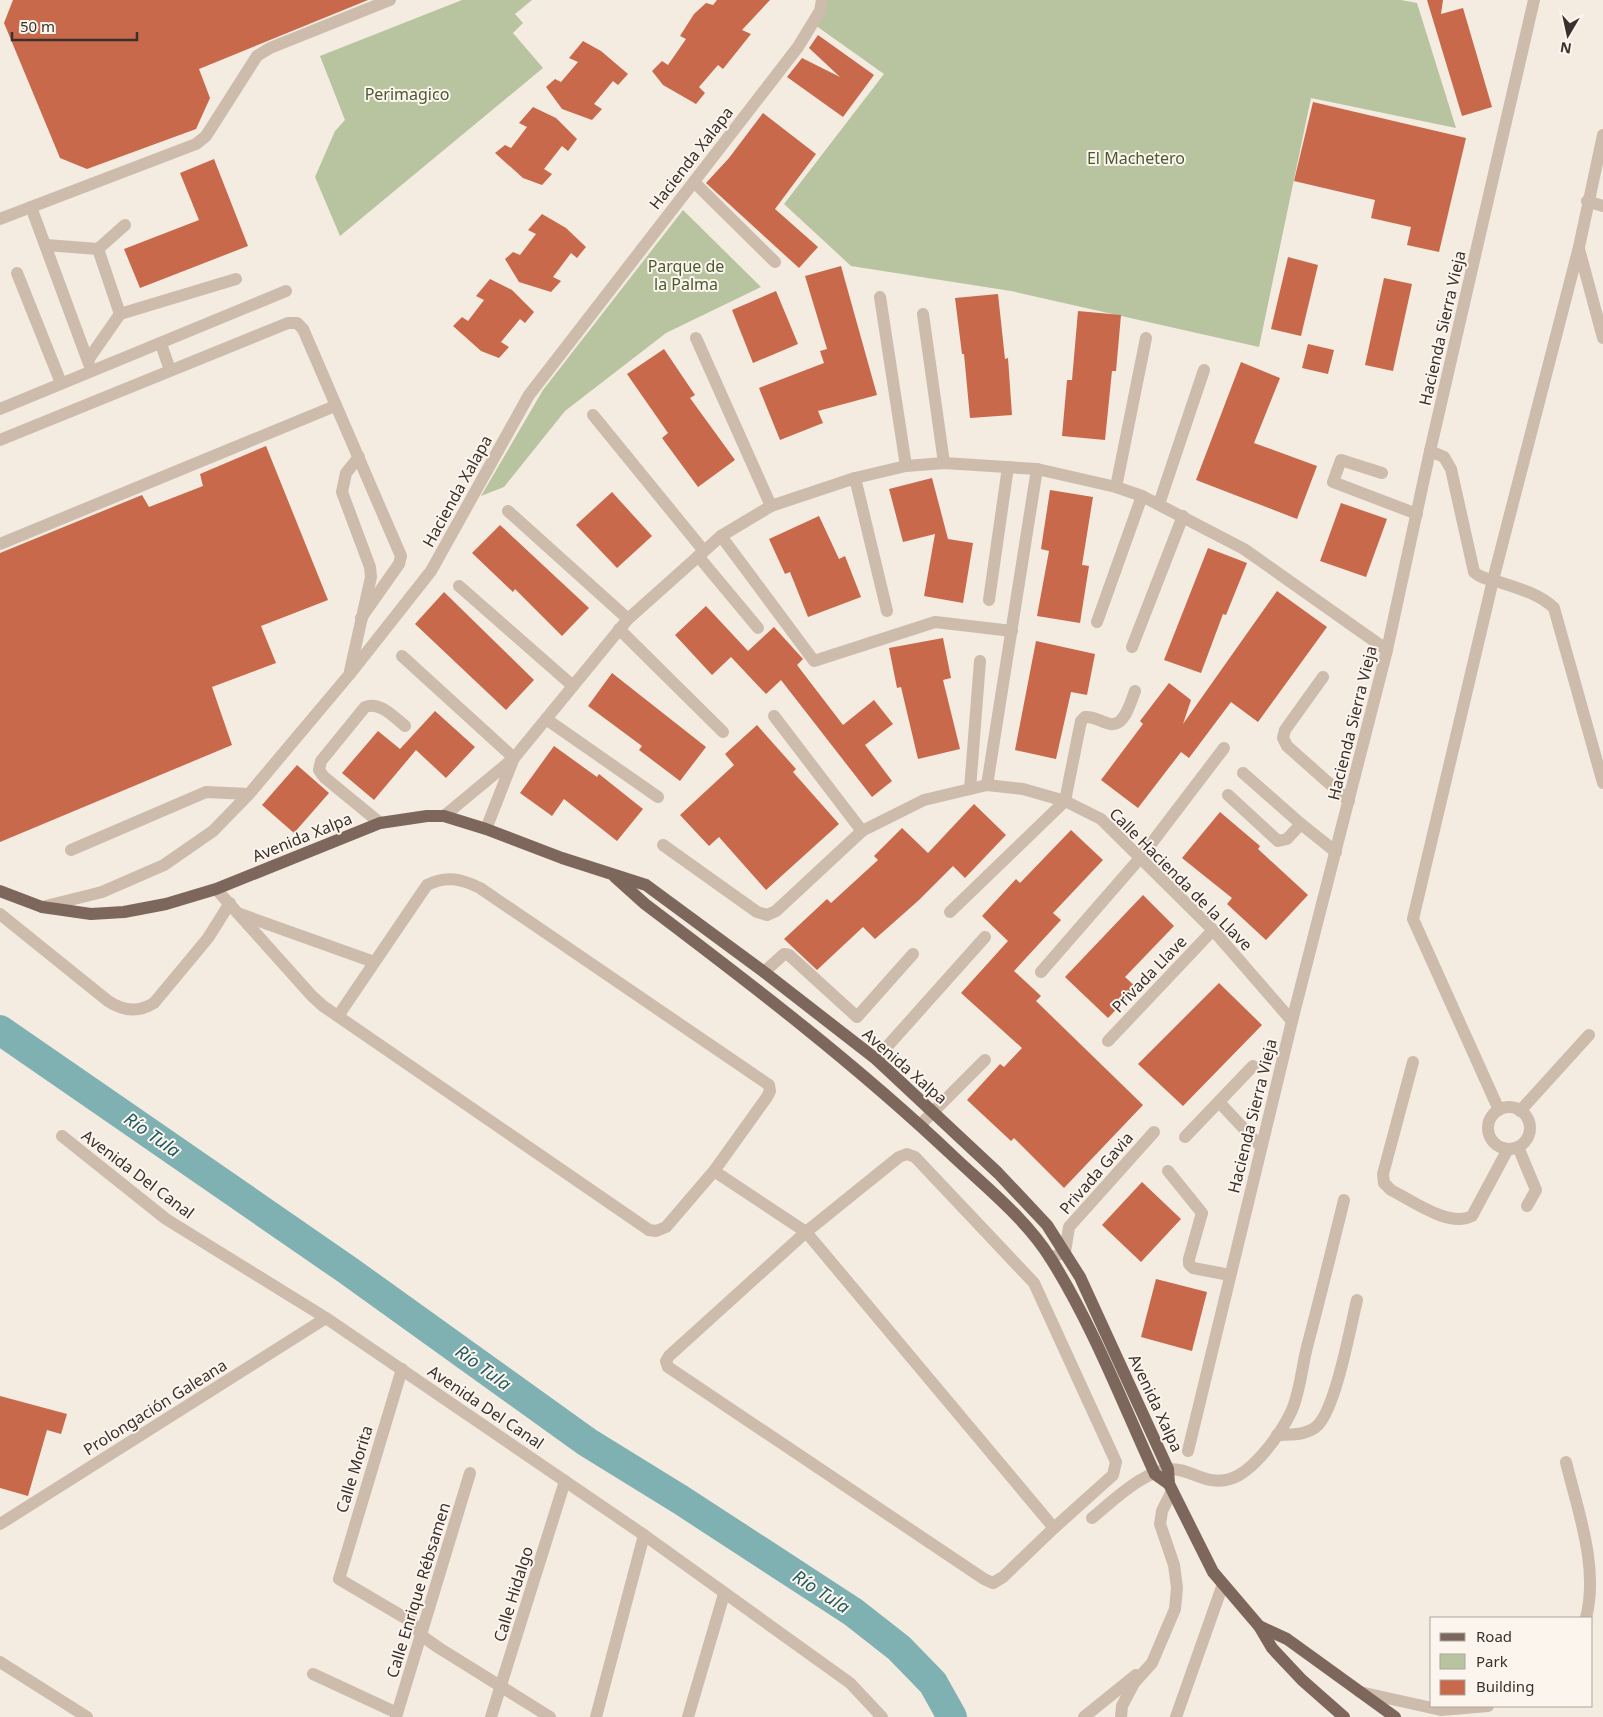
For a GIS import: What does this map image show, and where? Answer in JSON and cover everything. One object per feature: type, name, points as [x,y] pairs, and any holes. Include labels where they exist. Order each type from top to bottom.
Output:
[{"type":"main road","name":"Avenida Xalpa","points":[[0,891],[42,907],[91,914],[124,912],[166,904],[216,889],[380,823],[411,817],[444,816],[646,885],[764,972],[876,1059],[998,1173],[1048,1225],[1080,1277],[1168,1469],[1170,1487]]},
{"type":"main road","name":"Avenida Xalpa","points":[[613,875],[645,904],[864,1074],[1001,1201],[1050,1258],[1086,1325],[1155,1474],[1170,1487]]},
{"type":"main road","points":[[752,986],[764,972]]},
{"type":"main road","points":[[864,1074],[876,1059]]},
{"type":"main road","points":[[1170,1487],[1212,1572],[1259,1626],[1272,1648],[1302,1680],[1344,1717]]},
{"type":"main road","points":[[1259,1626],[1287,1638],[1395,1717]]},
{"type":"street","points":[[0,219],[196,144],[206,136],[257,56],[270,48],[390,0]]},
{"type":"street","name":"Hacienda Xalapa","points":[[42,907],[102,892],[164,864],[213,831],[249,794],[349,675],[431,571],[529,395],[798,47],[820,11],[822,0]]},
{"type":"street","name":"Hacienda Sierra Vieja","points":[[1188,1451],[1292,1021],[1387,650],[1430,451],[1534,0]]},
{"type":"street","points":[[1499,1110],[1414,919],[1493,580],[1579,247],[1603,135]]},
{"type":"street","points":[[694,182],[775,262]]},
{"type":"street","points":[[1588,201],[1603,206]]},
{"type":"street","points":[[31,207],[89,365]]},
{"type":"street","points":[[46,245],[98,249],[125,225]]},
{"type":"street","points":[[1579,247],[1603,338]]},
{"type":"street","points":[[98,249],[120,314]]},
{"type":"street","points":[[17,273],[61,383]]},
{"type":"street","points":[[89,365],[120,314],[236,279]]},
{"type":"street","points":[[0,409],[61,383],[89,365],[161,344],[286,291]]},
{"type":"street","points":[[880,297],[906,466]]},
{"type":"street","points":[[923,314],[944,463]]},
{"type":"street","points":[[0,440],[288,323],[297,323],[303,329],[335,406],[360,457],[401,556],[399,564],[361,618]]},
{"type":"street","points":[[696,338],[770,506]]},
{"type":"street","points":[[1116,487],[1146,338]]},
{"type":"street","points":[[161,344],[170,370]]},
{"type":"street","points":[[1159,504],[1204,370]]},
{"type":"street","points":[[0,544],[335,406]]},
{"type":"street","points":[[593,415],[758,628]]},
{"type":"street","points":[[1430,451],[1444,457],[1451,469],[1474,572],[1477,575],[1532,593],[1544,599],[1554,608],[1603,783]]},
{"type":"street","points":[[349,675],[371,577],[370,567],[342,492],[346,473],[360,457]]},
{"type":"street","points":[[1382,473],[1341,460],[1333,482],[1417,514]]},
{"type":"street","points":[[444,816],[514,758],[628,618],[721,536],[770,506],[855,478],[906,466],[944,463],[1037,469],[1116,487],[1142,496],[1244,549],[1387,650]]},
{"type":"street","points":[[989,600],[1008,467]]},
{"type":"street","points":[[987,785],[1037,469]]},
{"type":"street","points":[[855,478],[887,611]]},
{"type":"street","points":[[1097,622],[1142,496]]},
{"type":"street","points":[[508,511],[628,618]]},
{"type":"street","points":[[1132,647],[1183,516]]},
{"type":"street","points":[[721,536],[814,662],[935,622],[1012,631]]},
{"type":"street","points":[[459,586],[573,686]]},
{"type":"street","points":[[619,629],[724,732]]},
{"type":"street","points":[[402,656],[514,758]]},
{"type":"street","points":[[970,789],[980,661]]},
{"type":"street","points":[[1323,677],[1284,730],[1283,738],[1287,746],[1349,801]]},
{"type":"street","points":[[950,912],[1066,801],[1081,721],[1085,717],[1091,716],[1112,724],[1117,723],[1122,719],[1135,691]]},
{"type":"street","points":[[380,823],[324,777],[319,770],[322,761],[365,707],[371,705],[381,707],[405,726]]},
{"type":"street","points":[[774,716],[862,831]]},
{"type":"street","points":[[546,719],[658,797]]},
{"type":"street","points":[[1041,972],[1140,857],[1224,748]]},
{"type":"street","points":[[486,829],[514,758]]},
{"type":"street","points":[[1244,773],[1301,824],[1336,852]]},
{"type":"street","name":"Calle Hacienda de la Llave","points":[[663,845],[756,912],[767,915],[776,911],[862,831],[924,800],[987,785],[1023,789],[1066,801],[1101,818],[1213,930],[1292,1021]]},
{"type":"street","points":[[71,850],[206,792],[249,794]]},
{"type":"street","points":[[1228,795],[1278,841],[1287,839],[1301,824]]},
{"type":"street","points":[[216,889],[312,996],[338,1016],[649,1230],[656,1231],[666,1227],[714,1171],[770,1092],[768,1085],[480,888],[452,878],[437,880],[427,885],[338,1016]]},
{"type":"street","points":[[0,914],[108,1001],[119,1008],[144,1010],[154,1003],[208,938],[230,903]]},
{"type":"street","points":[[239,913],[374,962]]},
{"type":"street","name":"Privada Llave","points":[[1108,1041],[1213,930]]},
{"type":"street","points":[[876,1059],[985,937]]},
{"type":"street","points":[[764,972],[784,954],[789,955],[857,1017],[913,954]]},
{"type":"street","points":[[1520,1111],[1589,1035]]},
{"type":"street","points":[[920,1125],[985,1060]]},
{"type":"street","points":[[1413,1062],[1383,1174],[1384,1183],[1391,1190],[1451,1220],[1464,1220],[1472,1216],[1513,1148],[1526,1140],[1530,1129],[1527,1119],[1520,1111],[1509,1108],[1499,1110],[1491,1117],[1487,1127],[1490,1138],[1497,1146],[1513,1148]]},
{"type":"street","points":[[1185,1137],[1253,1066]]},
{"type":"street","points":[[1219,1102],[1261,1147]]},
{"type":"street","name":"Privada Gavia","points":[[1065,1252],[1069,1227],[1154,1132]]},
{"type":"street","name":"Avenida Del Canal","points":[[62,1136],[166,1219],[326,1318],[644,1535],[850,1684],[882,1717]]},
{"type":"street","points":[[1513,1148],[1536,1190],[1527,1206]]},
{"type":"street","points":[[907,1154],[915,1157],[1034,1283],[1116,1462],[1113,1475],[1054,1528],[1003,1577],[993,1583],[984,1579],[668,1366],[666,1361],[669,1356],[806,1232],[899,1156],[907,1154]]},
{"type":"street","points":[[714,1171],[806,1232],[1054,1528]]},
{"type":"street","points":[[1168,1171],[1202,1213],[1189,1264],[1193,1268],[1230,1275]]},
{"type":"street","points":[[1092,1518],[1133,1484],[1168,1469],[1178,1470],[1210,1481],[1222,1481],[1237,1477],[1250,1467],[1277,1435],[1292,1410],[1344,1200]]},
{"type":"street","points":[[1050,1258],[1065,1252]]},
{"type":"street","points":[[1277,1435],[1300,1434],[1317,1426],[1330,1408],[1357,1300]]},
{"type":"street","name":"Prolongación Galeana","points":[[0,1524],[326,1318]]},
{"type":"street","name":"Calle Morita","points":[[402,1369],[339,1579],[412,1622],[422,1636]]},
{"type":"street","points":[[1566,1462],[1590,1566],[1590,1601],[1586,1617]]},
{"type":"street","name":"Calle Enrique Rébsamen","points":[[397,1715],[470,1473]]},
{"type":"street","name":"Calle Hidalgo","points":[[491,1717],[502,1688],[564,1481]]},
{"type":"street","points":[[1121,1717],[1122,1706],[1134,1683],[1152,1663],[1175,1609],[1178,1588],[1174,1565],[1160,1524],[1170,1487]]},
{"type":"street","points":[[596,1717],[644,1535]]},
{"type":"street","points":[[1176,1717],[1223,1584]]},
{"type":"street","points":[[688,1717],[724,1594]]},
{"type":"street","points":[[422,1636],[550,1717]]},
{"type":"street","points":[[0,1662],[87,1717]]},
{"type":"street","points":[[1084,1717],[1152,1663]]},
{"type":"street","points":[[313,1674],[397,1715]]},
{"type":"street","points":[[1359,1692],[1441,1710],[1476,1707]]},
{"type":"green space","name":"Perimagico","points":[[462,0],[532,0],[515,14],[523,23],[513,33],[543,68],[340,236],[315,177],[335,131],[345,120],[320,56]]},
{"type":"green space","name":"El Machetero","points":[[824,0],[1401,0],[1417,3],[1456,128],[1311,98],[1259,347],[1011,291],[851,266],[784,204],[884,74],[815,25]]},
{"type":"green space","name":"Parque de la Palma","points":[[683,210],[761,287],[666,333],[565,411],[504,487],[481,496],[543,390]]},
{"type":"building","points":[[13,0],[368,0],[199,69],[210,98],[196,129],[87,169],[60,158],[4,23]]},
{"type":"building","points":[[717,0],[770,0],[742,30],[751,34],[723,69],[718,65],[699,87],[705,93],[696,104],[663,85],[652,71],[662,61],[668,65],[686,39],[680,36],[694,14],[706,3],[713,5]]},
{"type":"building","points":[[1427,0],[1443,0],[1441,14],[1463,8],[1492,107],[1462,116]]},
{"type":"building","points":[[818,35],[874,75],[843,117],[787,77],[802,58],[840,77],[809,48]]},
{"type":"building","points":[[583,41],[601,51],[628,74],[618,85],[613,81],[594,104],[602,109],[592,120],[562,109],[546,87],[555,79],[561,82],[578,62],[569,58]]},
{"type":"building","points":[[1313,102],[1466,138],[1439,252],[1407,245],[1411,227],[1371,218],[1375,200],[1294,181]]},
{"type":"building","points":[[533,107],[556,118],[577,139],[568,151],[562,146],[544,169],[552,174],[542,185],[523,178],[495,153],[505,145],[511,148],[527,127],[519,123]]},
{"type":"building","points":[[763,113],[816,154],[775,209],[818,247],[799,268],[706,183],[729,158]]},
{"type":"building","points":[[214,159],[248,246],[140,288],[124,249],[199,220],[180,173]]},
{"type":"building","points":[[542,214],[566,228],[586,247],[577,258],[571,253],[553,277],[561,281],[551,292],[519,282],[505,259],[513,252],[520,255],[536,234],[528,230]]},
{"type":"building","points":[[1288,257],[1318,265],[1301,336],[1271,329]]},
{"type":"building","points":[[841,266],[877,395],[818,411],[823,423],[780,440],[759,388],[824,363],[820,351],[827,349],[805,276]]},
{"type":"building","points":[[1384,278],[1412,284],[1393,371],[1365,365]]},
{"type":"building","points":[[490,279],[512,290],[534,312],[525,323],[520,319],[501,342],[509,347],[499,358],[481,351],[453,326],[462,317],[468,321],[484,300],[476,296]]},
{"type":"building","points":[[776,291],[798,344],[753,363],[732,310]]},
{"type":"building","points":[[998,294],[1005,359],[1008,358],[1012,415],[970,418],[964,354],[962,354],[955,298]]},
{"type":"building","points":[[1078,311],[1121,315],[1116,371],[1112,371],[1105,440],[1062,436],[1067,380],[1072,380]]},
{"type":"building","points":[[1308,344],[1334,350],[1328,374],[1302,368]]},
{"type":"building","points":[[664,349],[695,395],[690,398],[735,460],[698,487],[662,438],[668,433],[627,374]]},
{"type":"building","points":[[1241,362],[1280,378],[1254,443],[1317,466],[1297,519],[1196,480]]},
{"type":"building","points":[[266,446],[328,600],[261,626],[276,663],[212,687],[232,745],[0,842],[0,553],[142,495],[149,507],[203,486],[200,474]]},
{"type":"building","points":[[932,478],[948,539],[973,543],[963,603],[924,596],[935,534],[903,542],[889,489]]},
{"type":"building","points":[[1050,490],[1093,497],[1082,565],[1089,566],[1080,623],[1037,616],[1049,551],[1041,549]]},
{"type":"building","points":[[612,492],[652,536],[617,568],[576,525]]},
{"type":"building","points":[[1341,503],[1387,519],[1366,577],[1320,561]]},
{"type":"building","points":[[819,516],[839,559],[845,556],[861,597],[808,617],[790,572],[785,574],[769,539]]},
{"type":"building","points":[[500,525],[589,608],[562,636],[515,589],[513,592],[472,553]]},
{"type":"building","points":[[1208,548],[1247,563],[1226,615],[1223,614],[1201,673],[1164,660]]},
{"type":"building","points":[[1277,591],[1327,627],[1258,722],[1231,702],[1189,758],[1181,752],[1138,808],[1101,780],[1143,724],[1140,721],[1169,683],[1191,700],[1183,724]]},
{"type":"building","points":[[444,592],[534,680],[506,710],[415,624]]},
{"type":"building","points":[[706,606],[748,651],[774,627],[803,659],[797,665],[843,725],[874,700],[893,724],[865,745],[892,781],[872,797],[781,680],[766,694],[731,657],[712,675],[675,635]]},
{"type":"building","points":[[943,638],[951,678],[943,680],[960,749],[918,759],[901,687],[897,688],[889,648]]},
{"type":"building","points":[[1036,641],[1095,654],[1087,695],[1071,692],[1056,759],[1015,750]]},
{"type":"building","points":[[612,673],[706,747],[680,781],[639,750],[642,746],[588,706]]},
{"type":"building","points":[[435,711],[475,747],[446,778],[416,750],[374,800],[342,773],[378,731],[400,749]]},
{"type":"building","points":[[757,725],[796,769],[793,772],[839,824],[766,890],[719,837],[709,846],[680,815],[734,765],[725,754]]},
{"type":"building","points":[[554,746],[597,777],[599,774],[643,809],[617,841],[564,799],[552,816],[520,793]]},
{"type":"building","points":[[297,765],[329,793],[294,833],[262,805]]},
{"type":"building","points":[[974,804],[1006,835],[965,878],[953,866],[919,900],[875,939],[863,927],[817,970],[784,939],[827,899],[831,903],[878,860],[874,856],[902,828],[928,853]]},
{"type":"building","points":[[1220,812],[1260,846],[1258,849],[1308,895],[1266,940],[1227,904],[1232,898],[1182,858]]},
{"type":"building","points":[[1071,830],[1103,860],[1053,913],[1061,920],[1014,971],[1041,996],[1036,1001],[1143,1105],[1064,1188],[1014,1138],[1011,1141],[967,1100],[1000,1064],[1004,1067],[1022,1048],[961,993],[1008,941],[982,916],[1016,879],[1020,883]]},
{"type":"building","points":[[1143,895],[1174,926],[1125,977],[1137,988],[1108,1018],[1065,977]]},
{"type":"building","points":[[1219,983],[1262,1025],[1183,1106],[1138,1064]]},
{"type":"building","points":[[1142,1182],[1181,1219],[1141,1262],[1102,1225]]},
{"type":"building","points":[[1156,1279],[1207,1292],[1192,1351],[1141,1337]]},
{"type":"building","points":[[0,1396],[67,1414],[61,1434],[47,1430],[28,1496],[0,1488]]},
{"type":"waterway","name":"Río Tula","points":[[0,1030],[346,1269],[587,1442],[681,1500],[853,1612],[899,1648],[933,1683],[952,1717]]}]
